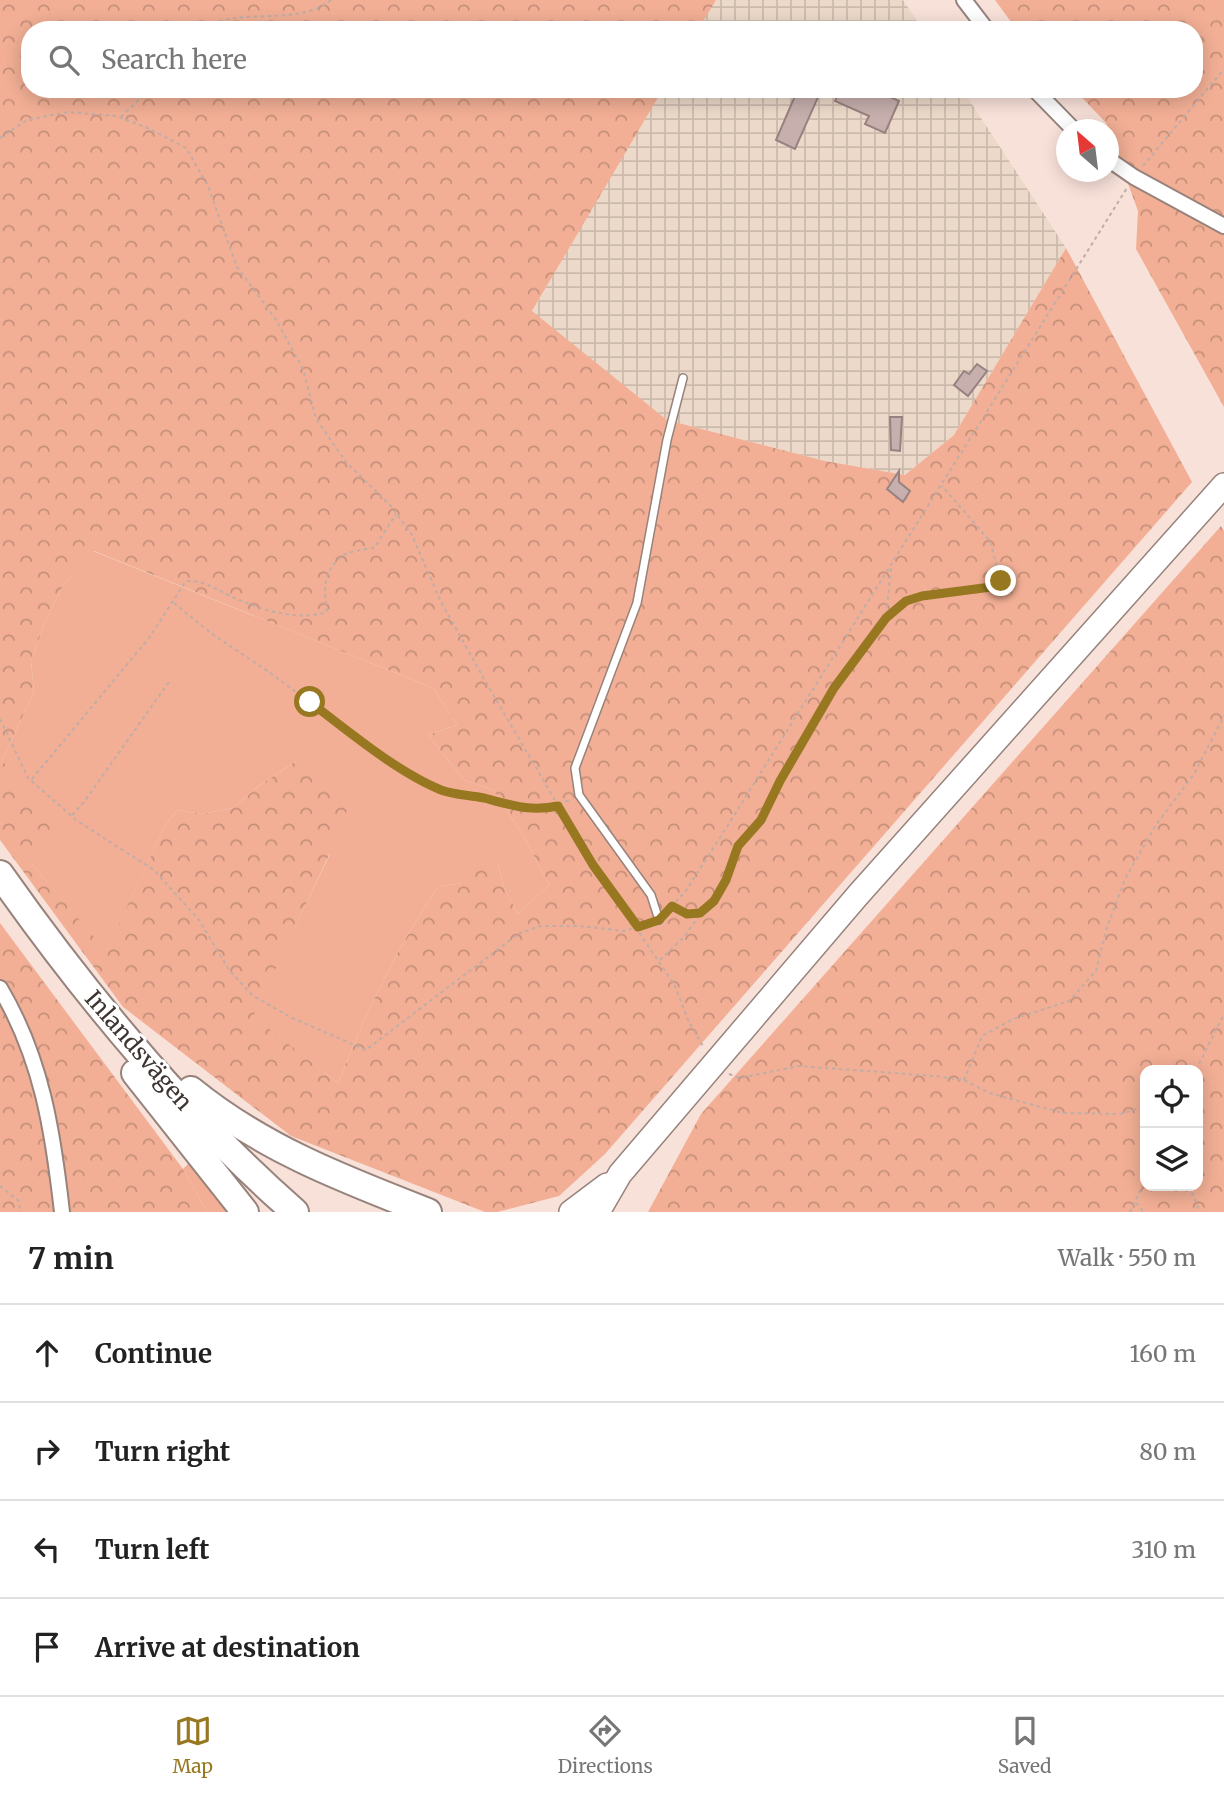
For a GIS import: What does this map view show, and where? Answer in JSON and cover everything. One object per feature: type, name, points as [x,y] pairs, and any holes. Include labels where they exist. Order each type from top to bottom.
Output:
[{"type":"highway","name":"Inlandsvägen","points":[[0,874],[99,1007],[158,1076],[295,1212]]},
{"type":"highway","name":"Inlandsvägen","points":[[0,894],[73,990],[136,1066],[280,1212]]},
{"type":"highway","points":[[73,990],[245,1212]]},
{"type":"highway","points":[[99,1007],[162,1066],[213,1108],[256,1137],[306,1163],[428,1212]]},
{"type":"main road","points":[[598,1212],[621,1174],[858,895],[1224,485]]},
{"type":"main road","points":[[571,1212],[621,1174]]},
{"type":"street","points":[[964,0],[981,21]]},
{"type":"street","points":[[1043,98],[1063,119]]},
{"type":"street","points":[[1119,167],[1224,226]]},
{"type":"street","points":[[0,988],[15,1014],[51,1121],[62,1212]]},
{"type":"lane","points":[[659,920],[651,895],[579,795],[575,768],[636,603],[667,440],[683,379]]},
{"type":"path","points":[[226,21],[238,17],[298,16],[317,11],[331,0]]},
{"type":"path","points":[[1203,94],[1224,69]]},
{"type":"path","points":[[120,118],[141,98]]},
{"type":"path","points":[[0,719],[30,780],[71,816],[154,870],[199,920],[229,970],[252,995],[290,1017],[366,1050],[518,934],[540,926],[580,926],[624,932],[659,920],[685,892],[728,825],[1134,177],[1200,98]]},
{"type":"path","points":[[0,138],[27,120],[68,112],[120,118],[186,148],[208,186],[237,267],[275,318],[303,369],[316,419],[346,462],[396,514],[412,535],[446,611],[593,865],[660,961],[710,1058]]},
{"type":"path","points":[[660,961],[684,937],[700,913],[714,901],[726,880],[738,846],[761,820],[780,781],[834,688],[886,618],[906,601],[991,587],[1001,581],[990,541],[941,485]]},
{"type":"path","points":[[30,780],[149,638],[173,602],[178,589],[186,581],[201,580],[236,599],[295,617],[327,612],[323,587],[330,569],[341,556],[375,547],[396,514]]},
{"type":"path","points":[[886,618],[891,565]]},
{"type":"path","points":[[173,602],[212,634],[269,672],[377,752],[442,790],[484,798],[514,808],[541,810],[558,806],[579,795]]},
{"type":"path","points":[[71,816],[84,803],[171,679]]},
{"type":"path","points":[[964,1080],[982,1036],[1013,1020],[1069,1001],[1096,971],[1107,927],[1126,877],[1156,825],[1194,775],[1224,716]]},
{"type":"path","points":[[672,906],[687,914],[700,913]]},
{"type":"path","points":[[1198,1065],[1224,1014]]},
{"type":"path","points":[[729,1074],[740,1078],[799,1066],[964,1080],[989,1093],[1063,1113],[1121,1114],[1140,1108]]},
{"type":"path","points":[[0,1186],[19,1201],[20,1212]]},
{"type":"path","points":[[1130,1212],[1141,1191]]},
{"type":"path","points":[[1191,1191],[1200,1212]]},
{"type":"path","points":[[1136,1203],[1144,1212]]},
{"type":"shaded area","points":[[710,0],[903,0],[917,21],[698,21]]},
{"type":"shaded area","points":[[654,98],[968,98],[1066,248],[954,435],[905,475],[825,461],[667,420],[532,312]]},
{"type":"green space","points":[[0,0],[716,0],[703,21],[21,21],[21,98],[658,98],[532,311],[667,420],[825,461],[905,475],[954,435],[1066,248],[1192,482],[605,1154],[559,1196],[497,1212],[485,1212],[291,1136],[123,1007],[0,840]],"holes":[[[94,551],[433,688],[457,725],[428,735],[464,780],[493,790],[524,837],[549,885],[518,914],[503,885],[498,864],[467,864],[463,883],[439,886],[423,909],[383,982],[338,1083],[253,1016],[330,853],[349,805],[329,771],[299,759],[257,787],[233,808],[202,814],[177,810],[165,826],[106,951],[32,864],[52,831],[2,760],[34,692],[31,661],[47,617],[63,586]]]},
{"type":"green space","points":[[995,0],[1224,0],[1224,407],[1136,249],[1138,211],[1119,159],[1119,119],[1102,119],[1082,98],[1203,98],[1203,21],[1010,21]]},
{"type":"green space","points":[[1221,526],[1224,531],[1224,1212],[648,1212],[701,1114]]},
{"type":"green space","points":[[93,551],[433,688],[457,725],[428,735],[464,780],[493,790],[524,837],[549,885],[518,914],[503,885],[498,864],[464,883],[439,886],[409,933],[383,982],[338,1083],[252,1016],[330,854],[299,759],[257,787],[233,808],[202,814],[177,810],[165,826],[106,952],[32,864],[20,789],[2,760],[34,692],[31,661],[47,617],[63,586]]},
{"type":"green space","points":[[0,923],[183,1169],[207,1212],[0,1212]]},
{"type":"green space","points":[[191,1161],[237,1212],[207,1212],[183,1169]]},
{"type":"building","points":[[794,98],[818,98],[795,149],[776,140]]},
{"type":"building","points":[[836,98],[892,98],[899,101],[885,133],[865,124],[869,116],[835,101]]},
{"type":"building","points":[[977,364],[987,371],[968,396],[954,385],[964,371],[969,374]]},
{"type":"building","points":[[890,417],[902,417],[900,451],[891,450]]},
{"type":"building","points":[[899,471],[899,482],[910,491],[903,502],[887,489]]},
{"type":"route","points":[[310,702],[377,752],[442,790],[484,798],[514,808],[541,810],[558,806],[593,865],[638,927],[659,920],[672,906],[687,914],[700,913],[714,901],[726,880],[738,846],[761,820],[780,781],[797,756],[834,688],[886,618],[906,601],[922,596],[991,587],[1001,581]]}]
